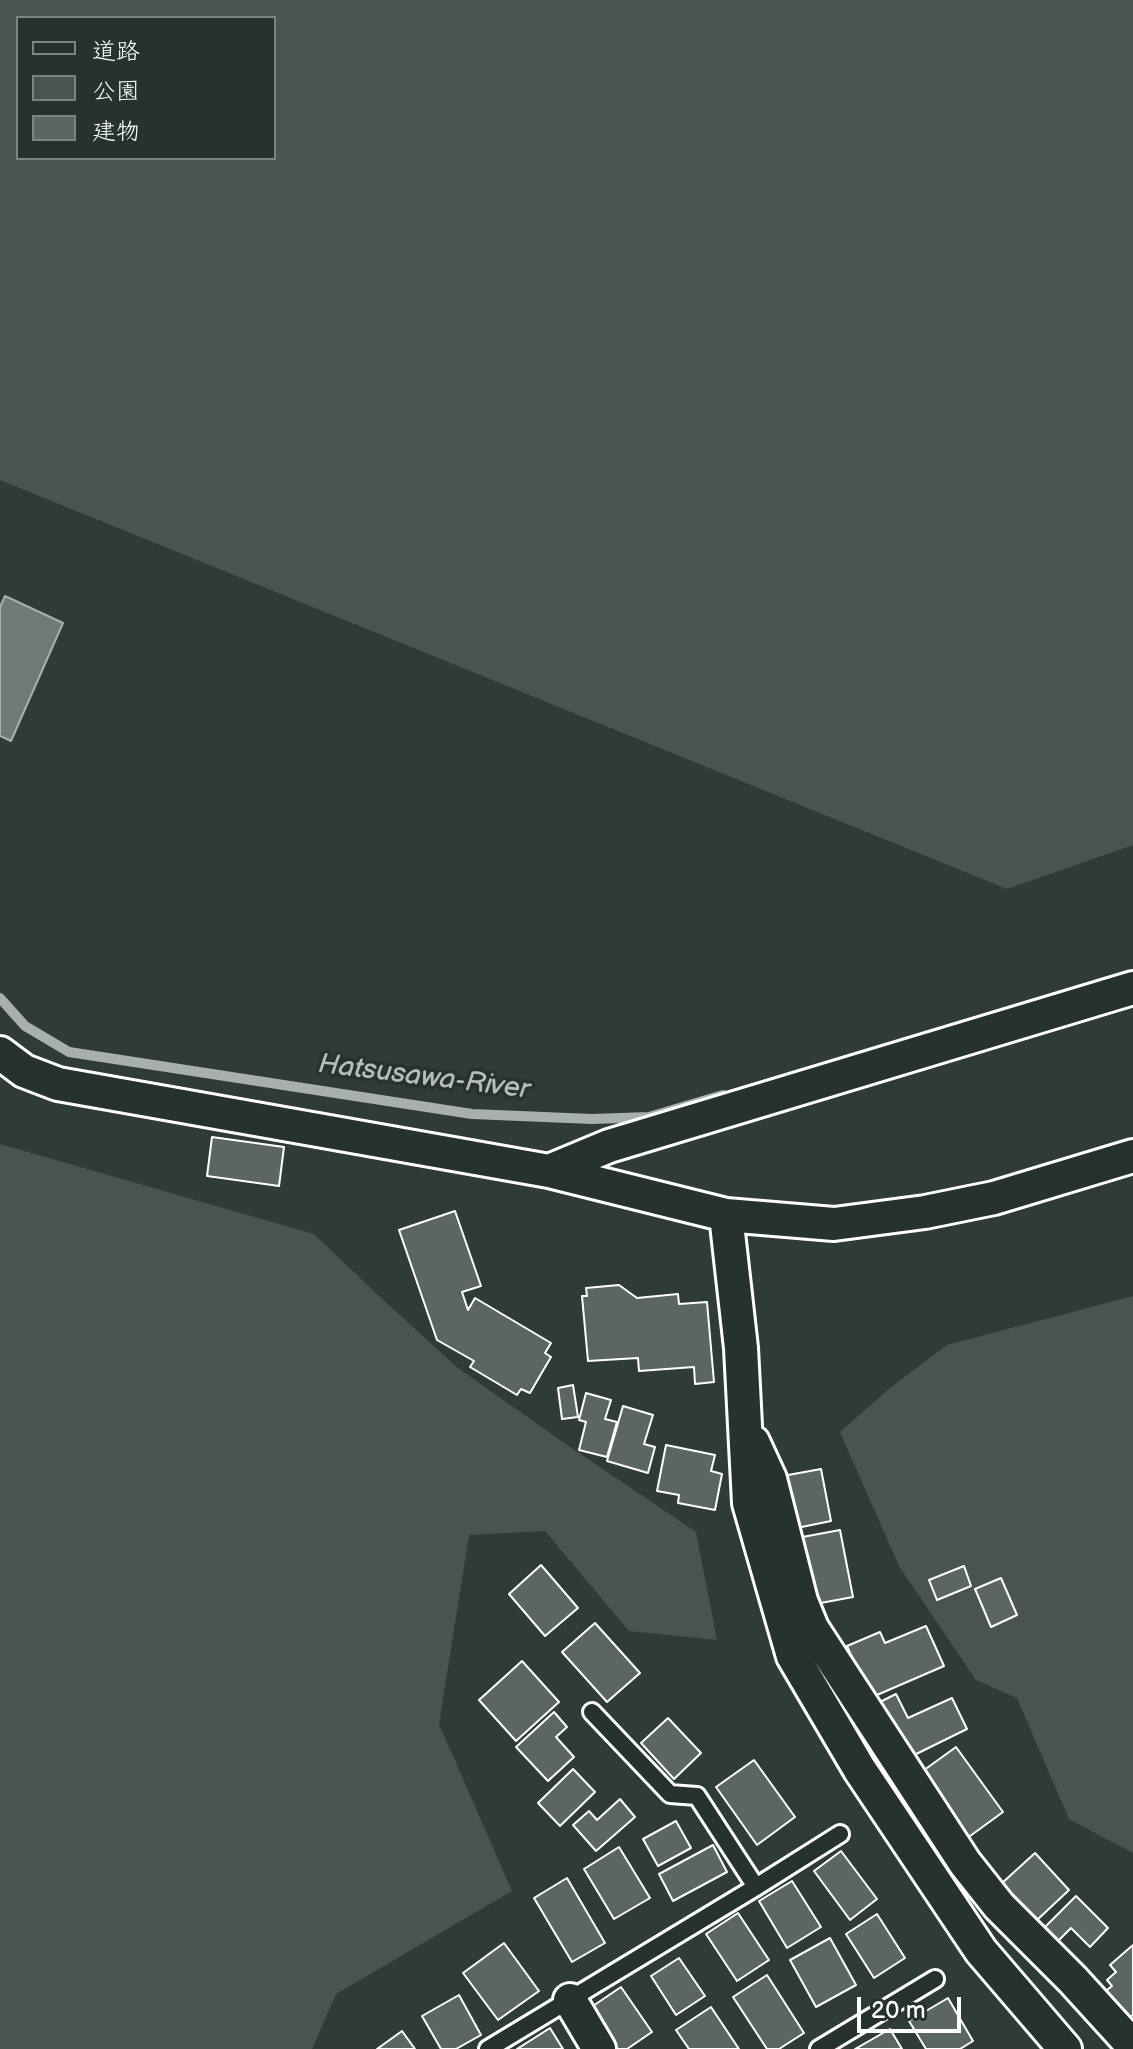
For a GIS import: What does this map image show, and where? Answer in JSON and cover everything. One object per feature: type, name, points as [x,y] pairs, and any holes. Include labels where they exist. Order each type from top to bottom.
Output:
[{"type":"street","points":[[549,1171],[609,1146],[1133,988]]},
{"type":"street","points":[[0,1053],[24,1071],[58,1084],[549,1171],[726,1215],[834,1224],[925,1212],[994,1198],[1133,1156]]},
{"type":"street","points":[[726,1215],[741,1348],[749,1503],[793,1656],[860,1770],[981,1951],[1065,2049]]},
{"type":"street","points":[[745,1424],[770,1479],[801,1601],[812,1628],[965,1863],[999,1906],[1133,2046]]},
{"type":"street","points":[[570,2000],[599,2049]]},
{"type":"lane","points":[[592,1712],[670,1794],[697,1796],[756,1887]]},
{"type":"lane","points":[[488,2049],[840,1834]]},
{"type":"lane","points":[[819,2049],[935,1979]]},
{"type":"green space","points":[[0,0],[1133,0],[1133,845],[1007,889],[0,480]]},
{"type":"green space","points":[[0,1144],[314,1234],[458,1368],[696,1532],[717,1640],[629,1631],[545,1531],[469,1535],[439,1724],[512,1891],[336,1994],[312,2049],[0,2049]]},
{"type":"green space","points":[[1133,1296],[1133,1853],[1069,1819],[1017,1698],[976,1680],[899,1566],[840,1432],[890,1388],[947,1345]]},
{"type":"shaded area","points":[[5,596],[63,623],[11,741],[0,736],[0,607]]},
{"type":"building","points":[[212,1137],[284,1147],[279,1186],[207,1176]]},
{"type":"building","points":[[455,1211],[481,1286],[462,1292],[468,1310],[475,1298],[551,1343],[545,1353],[551,1357],[530,1393],[521,1389],[517,1395],[470,1367],[474,1361],[437,1340],[399,1230]]},
{"type":"building","points":[[619,1285],[637,1298],[678,1294],[679,1304],[707,1302],[714,1382],[695,1384],[694,1367],[639,1371],[638,1358],[588,1361],[582,1296],[587,1296],[586,1288]]},
{"type":"building","points":[[573,1385],[578,1417],[562,1419],[558,1388]]},
{"type":"building","points":[[586,1393],[611,1400],[605,1419],[617,1422],[607,1457],[579,1450],[586,1422],[579,1420]]},
{"type":"building","points":[[623,1406],[653,1415],[644,1444],[655,1447],[648,1473],[607,1461]]},
{"type":"building","points":[[666,1445],[715,1455],[711,1471],[722,1474],[715,1510],[678,1503],[679,1495],[657,1491]]},
{"type":"building","points":[[821,1469],[831,1521],[787,1530],[777,1477]]},
{"type":"building","points":[[840,1530],[853,1597],[810,1605],[797,1538]]},
{"type":"building","points":[[541,1565],[578,1608],[545,1636],[509,1594]]},
{"type":"building","points":[[964,1566],[971,1586],[937,1600],[929,1580]]},
{"type":"building","points":[[1001,1578],[1017,1615],[991,1627],[975,1589]]},
{"type":"building","points":[[595,1623],[640,1673],[607,1702],[562,1652]]},
{"type":"building","points":[[926,1626],[944,1666],[870,1698],[847,1646],[880,1632],[885,1643]]},
{"type":"building","points":[[522,1661],[559,1702],[516,1741],[479,1700]]},
{"type":"building","points":[[896,1694],[908,1718],[952,1698],[967,1729],[904,1760],[876,1704]]},
{"type":"building","points":[[554,1712],[567,1727],[556,1737],[574,1757],[548,1781],[516,1747]]},
{"type":"building","points":[[668,1718],[701,1753],[674,1779],[641,1743]]},
{"type":"building","points":[[956,1747],[1003,1812],[966,1839],[920,1773]]},
{"type":"building","points":[[754,1760],[795,1817],[757,1845],[716,1787]]},
{"type":"building","points":[[573,1769],[595,1792],[560,1826],[538,1803]]},
{"type":"building","points":[[620,1799],[635,1817],[596,1851],[573,1825],[589,1811],[597,1820]]},
{"type":"building","points":[[676,1821],[691,1848],[658,1866],[643,1839]]},
{"type":"building","points":[[713,1845],[727,1872],[673,1901],[659,1874]]},
{"type":"building","points":[[619,1847],[650,1898],[614,1919],[584,1869]]},
{"type":"building","points":[[841,1851],[877,1899],[850,1920],[814,1871]]},
{"type":"building","points":[[1035,1853],[1069,1890],[1036,1921],[1001,1884]]},
{"type":"building","points":[[567,1878],[605,1943],[572,1962],[534,1898]]},
{"type":"building","points":[[792,1881],[821,1927],[787,1948],[759,1901]]},
{"type":"building","points":[[1076,1896],[1108,1928],[1090,1947],[1071,1928],[1056,1943],[1042,1930]]},
{"type":"building","points":[[738,1913],[769,1960],[737,1981],[706,1934]]},
{"type":"building","points":[[877,1914],[905,1958],[874,1978],[846,1934]]},
{"type":"building","points":[[830,1938],[856,1985],[816,2007],[790,1960]]},
{"type":"building","points":[[504,1943],[539,1991],[498,2020],[463,1973]]},
{"type":"building","points":[[1133,1945],[1133,2015],[1127,2020],[1103,1993],[1112,1986],[1107,1980],[1116,1972],[1110,1965]]},
{"type":"building","points":[[679,1958],[705,1996],[676,2015],[651,1976]]},
{"type":"building","points":[[767,1975],[804,2033],[779,2049],[767,2049],[733,1997]]},
{"type":"building","points":[[621,1987],[652,2032],[627,2049],[614,2049],[587,2010]]},
{"type":"building","points":[[459,1995],[481,2035],[456,2049],[441,2049],[422,2016]]},
{"type":"building","points":[[948,1998],[973,2041],[960,2049],[926,2049],[909,2021]]},
{"type":"building","points":[[711,2007],[739,2049],[689,2049],[676,2030]]},
{"type":"building","points":[[550,2028],[563,2049],[517,2049]]},
{"type":"building","points":[[890,2029],[902,2049],[855,2049]]},
{"type":"building","points":[[402,2031],[415,2049],[377,2049]]},
{"type":"waterway","name":"Hatsusawa-River","points":[[0,998],[25,1026],[69,1052],[472,1114],[592,1119],[649,1117],[723,1095]]}]
